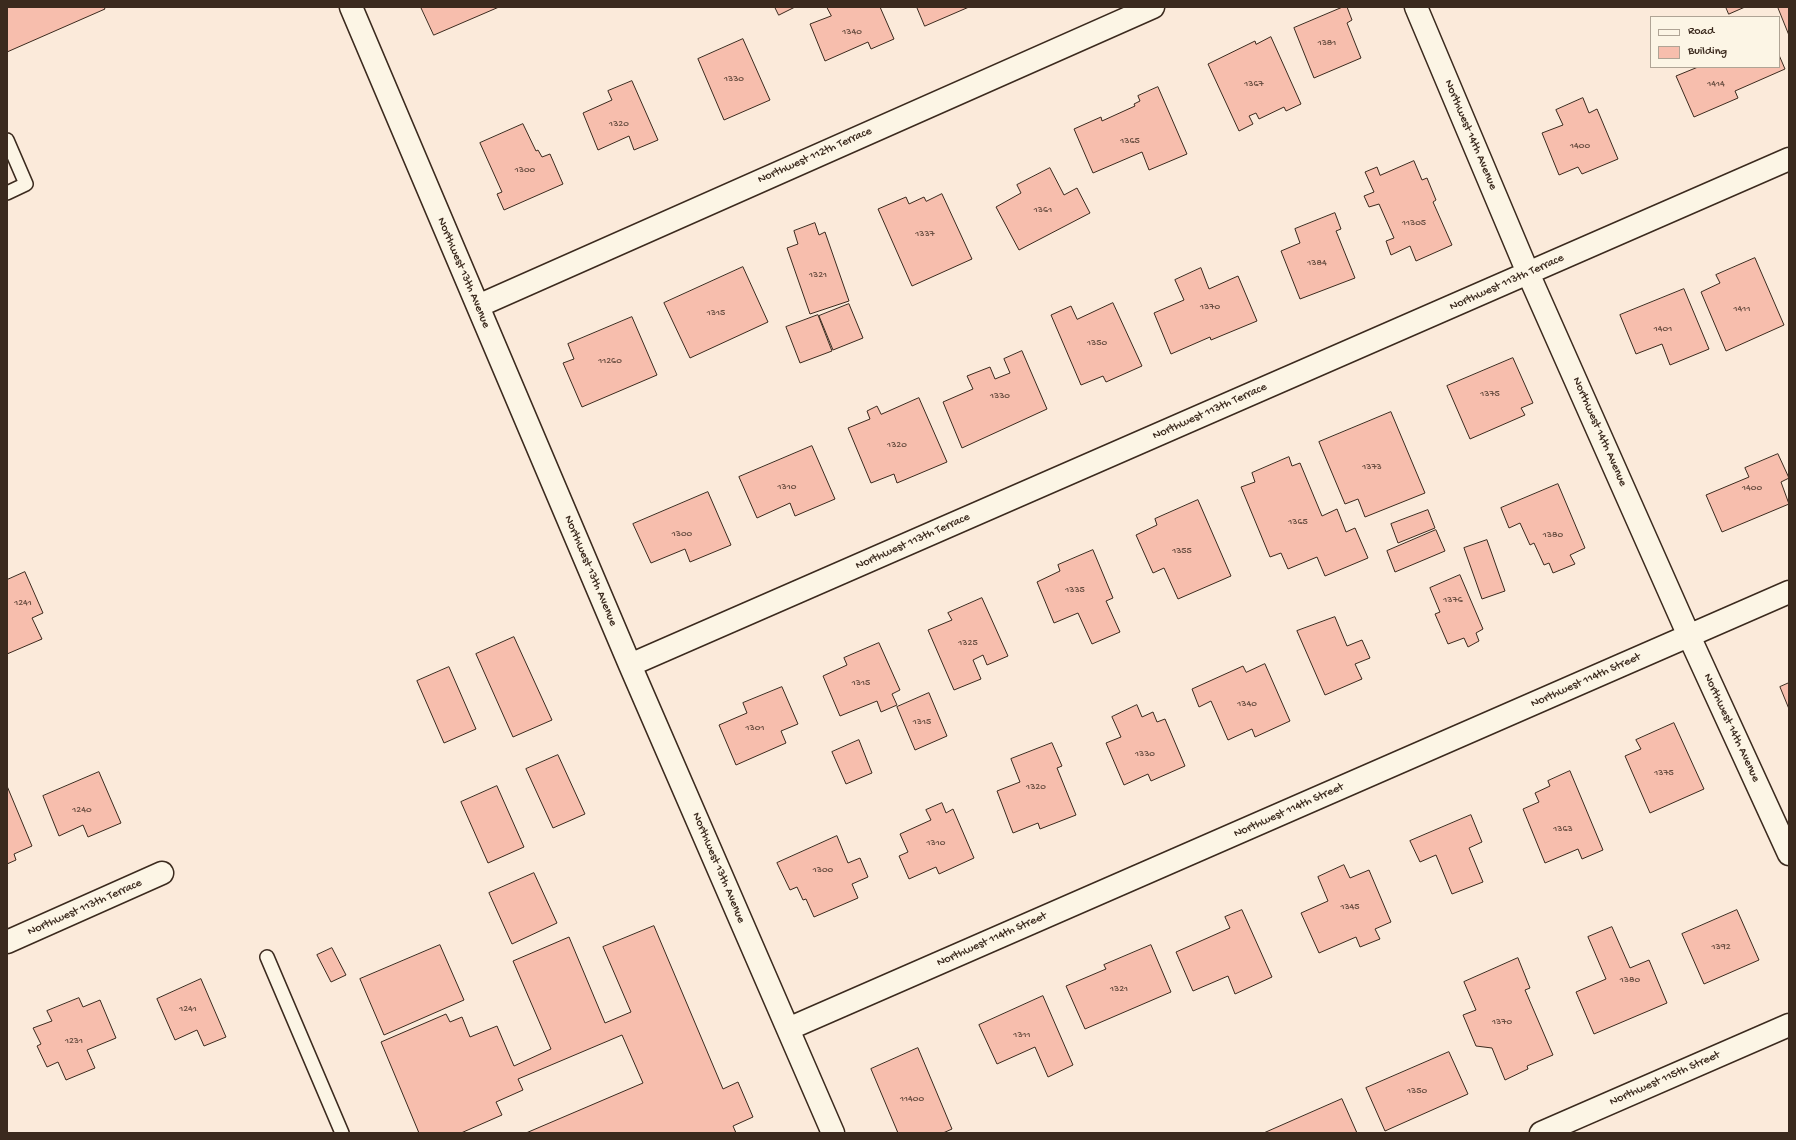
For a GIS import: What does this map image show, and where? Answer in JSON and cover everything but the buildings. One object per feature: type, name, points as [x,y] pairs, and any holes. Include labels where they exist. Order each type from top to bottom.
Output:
[{"type":"street","name":"Northwest 13th Avenue","points":[[351,7],[630,665],[833,1133]]},
{"type":"street","name":"Northwest 112th Terrace","points":[[478,306],[1153,7]]},
{"type":"street","name":"Northwest 14th Avenue","points":[[1416,7],[1528,273],[1689,636],[1789,854]]},
{"type":"street","name":"Northwest 113th Terrace","points":[[630,665],[1789,159]]},
{"type":"street","name":"Northwest 114th Street","points":[[788,1029],[1789,592]]},
{"type":"street","name":"Northwest 113th Terrace","points":[[7,942],[162,873]]},
{"type":"street","name":"Northwest 115th Street","points":[[1541,1133],[1789,1025]]},
{"type":"lane","points":[[7,140],[26,184],[7,193]]},
{"type":"lane","points":[[267,957],[342,1133]]}]
